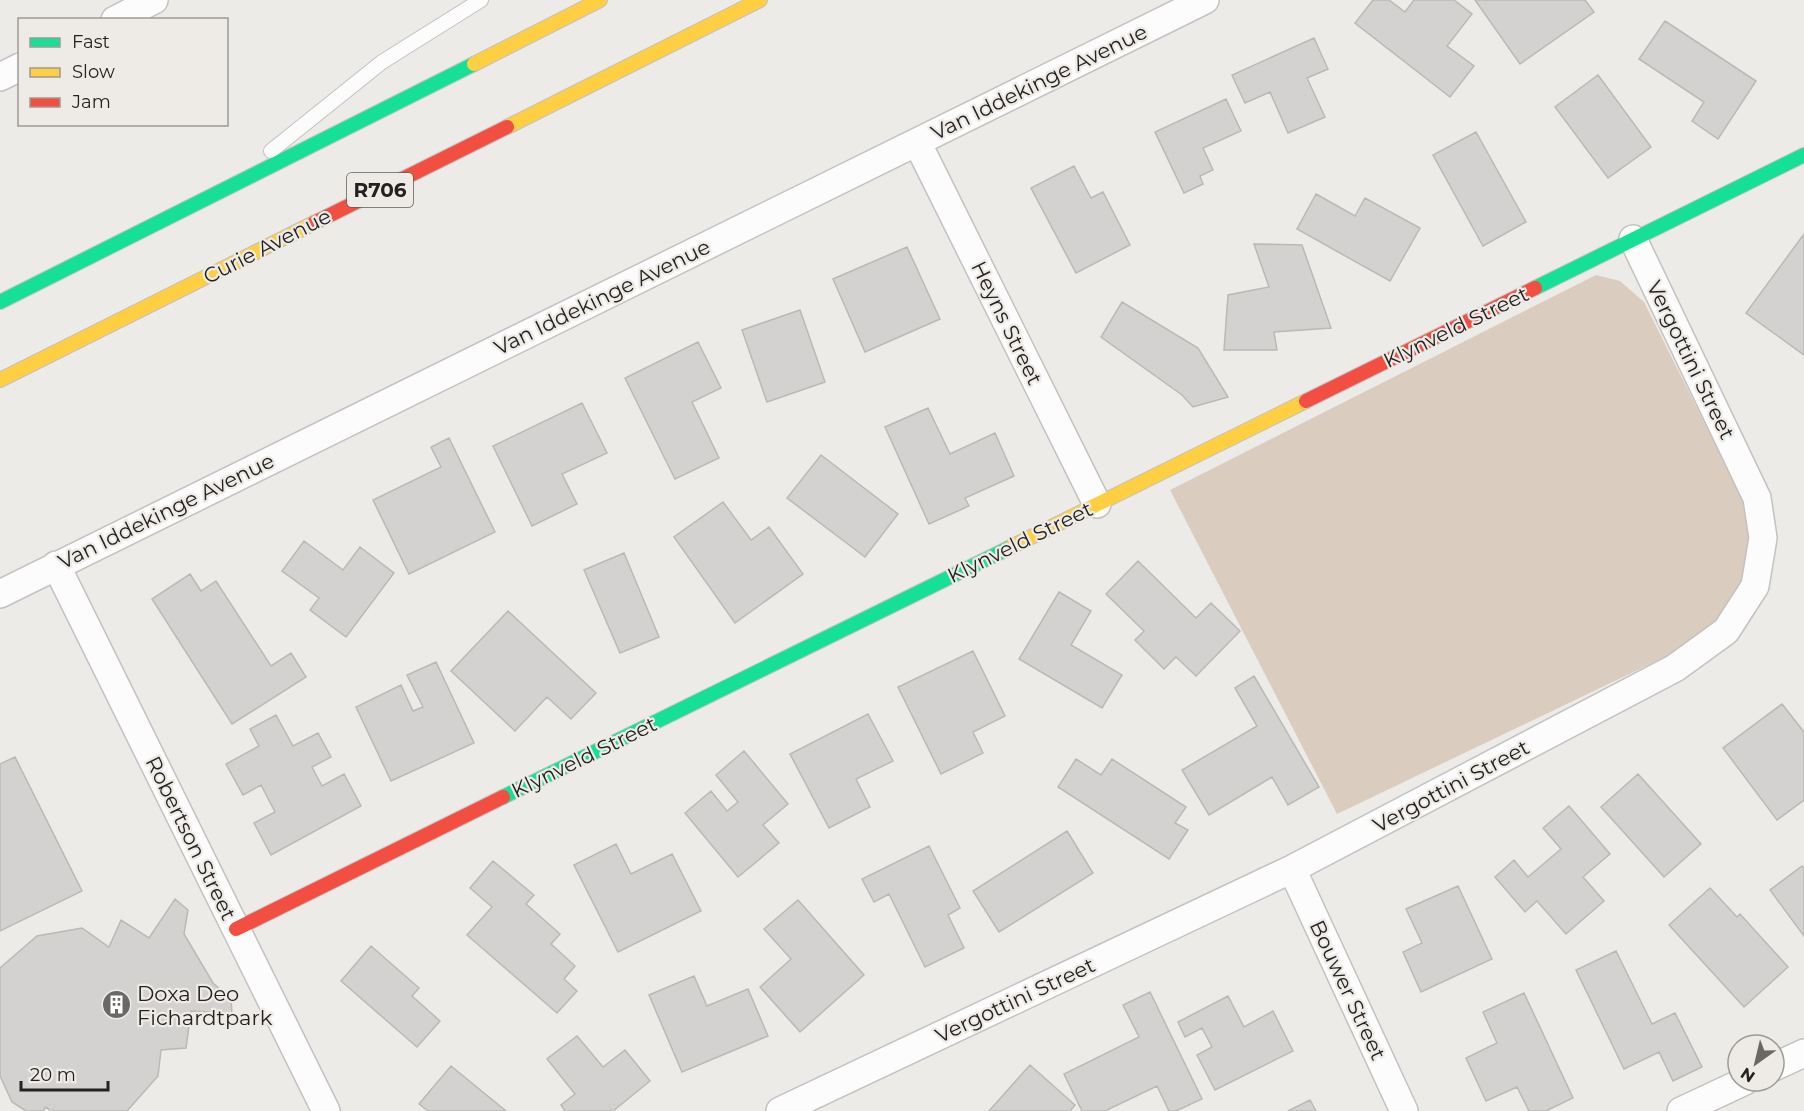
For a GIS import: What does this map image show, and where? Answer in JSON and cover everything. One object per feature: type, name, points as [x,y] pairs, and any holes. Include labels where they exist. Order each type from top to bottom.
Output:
[{"type":"street","points":[[119,18],[154,0]]},
{"type":"street","points":[[0,302],[600,0]]},
{"type":"street","name":"Curie Avenue","points":[[0,380],[760,0]]},
{"type":"street","name":"Van Iddekinge Avenue","points":[[0,594],[1205,0]]},
{"type":"street","points":[[0,77],[18,68]]},
{"type":"street","name":"Heyns Street","points":[[917,142],[1097,504]]},
{"type":"street","name":"Klynveld Street","points":[[236,929],[1804,155]]},
{"type":"street","name":"Vergottini Street","points":[[780,1111],[1292,869],[1676,668],[1726,631],[1755,586],[1763,538],[1757,498],[1633,239]]},
{"type":"street","name":"Robertson Street","points":[[56,565],[236,929],[316,1108]]},
{"type":"street","name":"Bouwer Street","points":[[1292,869],[1404,1111]]},
{"type":"street","points":[[1786,1061],[1804,1053]]},
{"type":"street","points":[[1681,1111],[1726,1090]]},
{"type":"lane","points":[[220,192],[382,62],[481,0]]},
{"type":"shaded area","points":[[1596,275],[1620,281],[1644,302],[1744,502],[1749,541],[1742,584],[1715,626],[1669,655],[1337,814],[1170,490]]},
{"type":"building","points":[[1373,0],[1389,0],[1405,12],[1414,0],[1454,0],[1472,14],[1447,46],[1474,66],[1450,97],[1355,23]]},
{"type":"building","points":[[1475,0],[1585,0],[1594,12],[1520,64]]},
{"type":"building","points":[[1665,21],[1756,81],[1718,139],[1692,121],[1704,102],[1639,59]]},
{"type":"building","points":[[1314,38],[1328,69],[1307,78],[1325,117],[1288,133],[1270,92],[1245,103],[1232,75]]},
{"type":"building","points":[[1598,75],[1651,147],[1608,178],[1555,107]]},
{"type":"building","points":[[1226,99],[1241,131],[1203,148],[1213,170],[1200,176],[1203,184],[1184,193],[1155,132]]},
{"type":"building","points":[[1476,132],[1526,222],[1483,246],[1433,155]]},
{"type":"building","points":[[1074,166],[1091,198],[1103,192],[1130,245],[1076,273],[1031,188]]},
{"type":"building","points":[[1316,194],[1355,216],[1365,198],[1420,228],[1390,281],[1297,229]]},
{"type":"building","points":[[1804,234],[1804,355],[1746,313]]},
{"type":"building","points":[[1254,244],[1302,245],[1331,328],[1274,332],[1277,350],[1224,350],[1228,295],[1269,287]]},
{"type":"building","points":[[907,247],[940,319],[865,352],[833,279]]},
{"type":"building","points":[[1122,302],[1198,348],[1228,397],[1193,407],[1182,395],[1101,337]]},
{"type":"building","points":[[800,310],[825,382],[767,402],[742,330]]},
{"type":"building","points":[[698,342],[721,388],[692,402],[719,458],[675,479],[625,378]]},
{"type":"building","points":[[582,403],[607,453],[562,474],[577,504],[532,526],[493,446]]},
{"type":"building","points":[[928,408],[950,454],[995,433],[1014,476],[965,498],[969,506],[929,524],[885,427]]},
{"type":"building","points":[[449,438],[495,532],[409,574],[373,500],[441,467],[431,447]]},
{"type":"building","points":[[821,455],[898,514],[865,557],[787,498]]},
{"type":"building","points":[[723,502],[751,540],[769,527],[803,574],[735,623],[674,537]]},
{"type":"building","points":[[304,541],[343,570],[360,547],[394,573],[346,637],[310,610],[319,598],[282,571]]},
{"type":"building","points":[[624,553],[659,637],[620,653],[584,570]]},
{"type":"building","points":[[1138,561],[1196,618],[1211,603],[1240,631],[1196,676],[1176,657],[1164,669],[1135,640],[1144,631],[1106,594]]},
{"type":"building","points":[[190,574],[201,591],[216,581],[271,666],[291,653],[306,677],[232,724],[152,599]]},
{"type":"building","points":[[1059,592],[1091,611],[1071,645],[1122,675],[1102,708],[1019,659]]},
{"type":"building","points":[[508,611],[596,693],[571,719],[547,697],[515,731],[451,671]]},
{"type":"building","points":[[973,651],[1005,716],[973,732],[983,753],[941,774],[898,687]]},
{"type":"building","points":[[436,662],[474,743],[391,781],[356,707],[401,685],[413,711],[423,707],[407,675]]},
{"type":"building","points":[[1254,676],[1319,787],[1288,805],[1272,777],[1209,815],[1182,770],[1257,726],[1235,688]]},
{"type":"building","points":[[1782,704],[1804,732],[1804,800],[1777,820],[1723,748]]},
{"type":"building","points":[[868,714],[893,761],[856,779],[870,807],[829,828],[790,754]]},
{"type":"building","points":[[276,715],[293,746],[318,733],[331,757],[312,767],[322,786],[344,774],[361,806],[271,855],[254,823],[275,812],[261,785],[243,795],[226,764],[259,746],[250,729]]},
{"type":"building","points":[[744,751],[788,804],[763,825],[779,843],[738,877],[685,813],[711,791],[727,811],[738,802],[716,775]]},
{"type":"building","points":[[15,757],[82,891],[0,931],[0,764]]},
{"type":"building","points":[[1076,759],[1101,775],[1112,759],[1186,807],[1175,823],[1188,830],[1169,859],[1058,787]]},
{"type":"building","points":[[1638,774],[1701,844],[1664,877],[1601,807]]},
{"type":"building","points":[[1569,806],[1610,854],[1583,877],[1604,901],[1566,934],[1537,901],[1525,912],[1495,877],[1514,860],[1528,877],[1561,849],[1543,828]]},
{"type":"building","points":[[1067,831],[1093,873],[999,932],[973,891]]},
{"type":"building","points":[[616,844],[631,874],[672,854],[701,911],[618,952],[574,865]]},
{"type":"building","points":[[929,846],[960,908],[948,915],[964,948],[925,967],[889,894],[874,902],[862,879]]},
{"type":"building","points":[[493,861],[534,895],[526,904],[560,934],[551,944],[575,966],[564,979],[577,991],[557,1013],[467,935],[492,907],[470,888]]},
{"type":"building","points":[[1802,866],[1804,868],[1804,936],[1770,890]]},
{"type":"building","points":[[1458,886],[1492,959],[1421,992],[1403,952],[1422,943],[1406,909]]},
{"type":"building","points":[[1710,888],[1737,917],[1740,914],[1788,967],[1744,1007],[1669,925]]},
{"type":"building","name":"Doxa Deo Fichardtpark","points":[[175,899],[188,910],[184,934],[213,983],[231,999],[232,1013],[191,1011],[186,1048],[161,1050],[158,1076],[127,1111],[51,1111],[46,1107],[43,1111],[26,1111],[12,1102],[0,1076],[0,968],[37,936],[82,928],[109,947],[121,920],[149,938]]},
{"type":"building","points":[[798,900],[864,975],[800,1032],[760,987],[791,959],[764,929]]},
{"type":"building","points":[[371,946],[419,988],[412,996],[440,1021],[417,1047],[341,981]]},
{"type":"building","points":[[1616,951],[1652,1024],[1675,1013],[1702,1067],[1673,1081],[1659,1052],[1624,1069],[1576,970]]},
{"type":"building","points":[[694,976],[707,1006],[748,989],[768,1036],[682,1072],[649,995]]},
{"type":"building","points":[[1150,992],[1202,1099],[1176,1111],[1169,1111],[1157,1086],[1105,1111],[1082,1111],[1064,1074],[1139,1037],[1123,1005]]},
{"type":"building","points":[[1524,993],[1573,1098],[1546,1111],[1529,1111],[1517,1087],[1486,1101],[1466,1058],[1497,1043],[1483,1012]]},
{"type":"building","points":[[1228,996],[1244,1027],[1273,1011],[1293,1051],[1215,1090],[1197,1055],[1212,1047],[1202,1028],[1185,1037],[1178,1022]]},
{"type":"building","points":[[577,1036],[603,1067],[625,1050],[650,1081],[613,1111],[565,1111],[561,1105],[575,1094],[547,1059]]},
{"type":"building","points":[[1030,1065],[1075,1105],[1070,1111],[989,1111]]},
{"type":"building","points":[[451,1066],[506,1111],[428,1111],[419,1104]]},
{"type":"building","points":[[1310,1100],[1316,1111],[1288,1111]]},
{"type":"traffic: fast","points":[[0,302],[474,64]]},
{"type":"traffic: fast","points":[[1535,288],[1804,155]]},
{"type":"traffic: fast","points":[[503,797],[1011,547]]},
{"type":"traffic: slow","points":[[474,64],[600,0]]},
{"type":"traffic: slow","points":[[507,127],[760,0]]},
{"type":"traffic: slow","points":[[0,380],[314,223]]},
{"type":"traffic: slow","points":[[1011,547],[1306,401]]},
{"type":"traffic: jam","points":[[314,223],[507,127]]},
{"type":"traffic: jam","points":[[1306,401],[1535,288]]},
{"type":"traffic: jam","points":[[236,929],[503,797]]},
{"type":"place","name":"Doxa Deo Fichardtpark","points":[[116,1005]]}]
